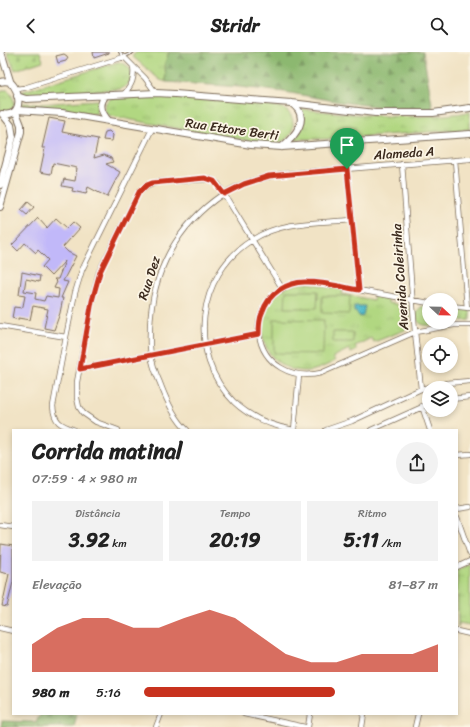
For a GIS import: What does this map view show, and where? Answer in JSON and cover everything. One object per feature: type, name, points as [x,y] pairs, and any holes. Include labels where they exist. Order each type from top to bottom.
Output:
[{"type":"street","points":[[0,207],[21,132],[21,125],[16,111],[18,105],[17,96],[1,52]]},
{"type":"street","points":[[0,81],[6,81],[13,86],[24,88],[124,57],[156,93]]},
{"type":"street","points":[[124,94],[133,81],[133,66]]},
{"type":"street","points":[[17,96],[26,99],[156,93],[291,103],[375,113],[433,112],[470,108]]},
{"type":"street","points":[[106,95],[100,106],[103,114],[109,121]]},
{"type":"street","points":[[282,148],[294,137],[300,125],[298,107],[291,103]]},
{"type":"street","name":"Rua Ettore Berti","points":[[1,114],[8,115],[16,111],[46,111],[250,145],[282,148],[470,134]]},
{"type":"street","points":[[0,185],[13,137],[11,124],[1,114]]},
{"type":"street","points":[[72,429],[63,426],[56,419],[53,406],[75,293],[82,270],[152,129]]},
{"type":"street","name":"Alameda A","points":[[269,176],[470,158]]},
{"type":"street","points":[[455,160],[469,308],[458,307]]},
{"type":"street","name":"Avenida Coleirinha","points":[[402,164],[421,389]]},
{"type":"street","points":[[347,169],[359,290]]},
{"type":"street","name":"Rua Dez","points":[[185,429],[165,396],[151,354],[151,308],[154,290],[170,250],[188,225],[205,208],[224,194],[244,184],[269,176]]},
{"type":"street","points":[[115,429],[96,422],[83,413],[77,398],[80,369],[92,301],[100,272],[139,192],[147,185],[152,183],[205,178],[214,181],[224,194],[282,288]]},
{"type":"street","points":[[289,429],[262,421],[248,413],[224,390],[215,376],[208,360],[204,344],[204,314],[207,299],[220,271],[229,259],[252,239],[266,232],[287,226],[352,220]]},
{"type":"street","points":[[422,302],[307,282],[290,284],[274,294],[262,311],[259,334],[265,350],[276,365],[291,373],[313,375],[321,373],[415,332],[454,325],[470,325]]},
{"type":"street","points":[[0,326],[66,337]]},
{"type":"street","points":[[80,369],[259,334]]},
{"type":"street","points":[[294,429],[300,375]]},
{"type":"street","points":[[329,429],[352,421],[421,389],[447,383],[470,381]]},
{"type":"street","points":[[458,398],[470,397]]},
{"type":"street","points":[[373,429],[422,406]]},
{"type":"street","points":[[426,417],[430,429]]},
{"type":"street","points":[[458,455],[470,454]]},
{"type":"street","points":[[458,509],[470,507]]},
{"type":"street","points":[[458,519],[470,554]]},
{"type":"street","points":[[0,525],[12,527]]},
{"type":"street","points":[[458,567],[470,561]]},
{"type":"street","points":[[0,628],[12,631]]},
{"type":"street","points":[[458,631],[470,634]]},
{"type":"street","points":[[156,727],[160,715]]},
{"type":"street","points":[[255,715],[306,727],[310,715]]},
{"type":"street","points":[[362,727],[364,715]]},
{"type":"street","points":[[415,727],[418,715]]},
{"type":"lane","points":[[120,52],[124,57],[134,52]]},
{"type":"green space","points":[[7,52],[40,52],[43,61],[15,70]]},
{"type":"green space","points":[[137,52],[169,52],[165,63],[166,82],[160,80],[132,56]]},
{"type":"green space","points":[[169,52],[423,52],[433,110],[382,107],[340,102],[285,92],[240,87],[166,82],[165,63]]},
{"type":"green space","points":[[118,62],[128,66],[131,74],[129,83],[120,89],[29,95],[21,94],[21,92]]},
{"type":"green space","points":[[2,90],[8,90],[14,100],[14,106],[4,112],[0,109],[0,94]]},
{"type":"green space","points":[[160,96],[241,102],[281,107],[291,115],[293,126],[291,133],[281,142],[265,143],[125,119],[105,113],[106,104],[112,98]]},
{"type":"green space","points":[[98,100],[96,107],[97,114],[40,106],[22,107],[22,103],[40,104]]},
{"type":"green space","points":[[301,109],[406,117],[448,115],[470,112],[470,129],[327,139],[295,139],[300,132],[304,121]]},
{"type":"green space","points":[[308,283],[343,289],[342,294],[373,300],[374,295],[388,297],[388,303],[401,305],[402,300],[407,304],[409,310],[410,324],[405,330],[374,342],[371,338],[355,346],[357,350],[351,353],[349,349],[333,357],[335,361],[320,368],[306,371],[289,368],[276,360],[267,348],[262,334],[263,319],[268,305],[278,293],[295,284]]},
{"type":"green space","points":[[286,291],[318,291],[317,308],[285,308]]},
{"type":"green space","points":[[322,296],[350,296],[349,314],[322,313]]},
{"type":"green space","points":[[422,306],[422,324],[418,321],[416,315]]},
{"type":"green space","points":[[458,308],[470,309],[470,320],[458,321]]},
{"type":"green space","points":[[274,319],[324,320],[323,354],[274,353]]},
{"type":"green space","points":[[333,332],[353,332],[353,342],[333,342]]},
{"type":"green space","points":[[470,564],[470,625],[459,623],[458,628],[458,570]]},
{"type":"green space","points":[[40,715],[77,715],[74,727],[1,727],[2,721],[36,722]]},
{"type":"water","points":[[354,306],[365,306],[363,316],[360,317],[356,312],[354,312]]},
{"type":"building","points":[[93,52],[109,52],[109,53],[94,58]]},
{"type":"building","points":[[64,54],[68,58],[66,61],[58,63],[56,56]]},
{"type":"building","points":[[49,118],[65,121],[62,132],[98,139],[94,158],[104,155],[111,158],[113,162],[106,164],[120,172],[107,197],[88,187],[86,194],[72,191],[73,188],[62,186],[64,179],[75,181],[77,168],[53,163],[51,174],[40,172],[45,148],[42,148]]},
{"type":"building","points":[[109,131],[113,135],[112,141],[103,140],[105,132]]},
{"type":"building","points":[[28,202],[34,207],[27,215],[21,210]]},
{"type":"building","points":[[38,218],[47,228],[56,218],[67,228],[73,222],[80,228],[63,247],[68,252],[76,256],[63,281],[68,282],[61,298],[63,298],[60,313],[54,330],[44,328],[48,309],[33,306],[30,320],[18,318],[18,320],[12,318],[14,307],[22,308],[23,306],[25,296],[19,295],[22,272],[40,276],[39,282],[26,279],[24,291],[36,293],[35,299],[44,301],[46,296],[58,298],[59,289],[54,288],[57,282],[54,279],[58,279],[65,261],[51,276],[42,267],[48,260],[38,250],[36,253],[25,243],[18,251],[12,245]]},
{"type":"building","points":[[1,544],[12,546],[12,586],[7,607],[2,606],[9,574],[0,572]]},
{"type":"route","points":[[347,169],[359,290],[315,282],[299,282],[290,284],[274,294],[267,302],[262,311],[259,334],[80,369],[92,301],[100,272],[139,192],[147,185],[158,182],[205,178],[218,184],[224,194],[244,184],[269,176],[347,169]]}]
